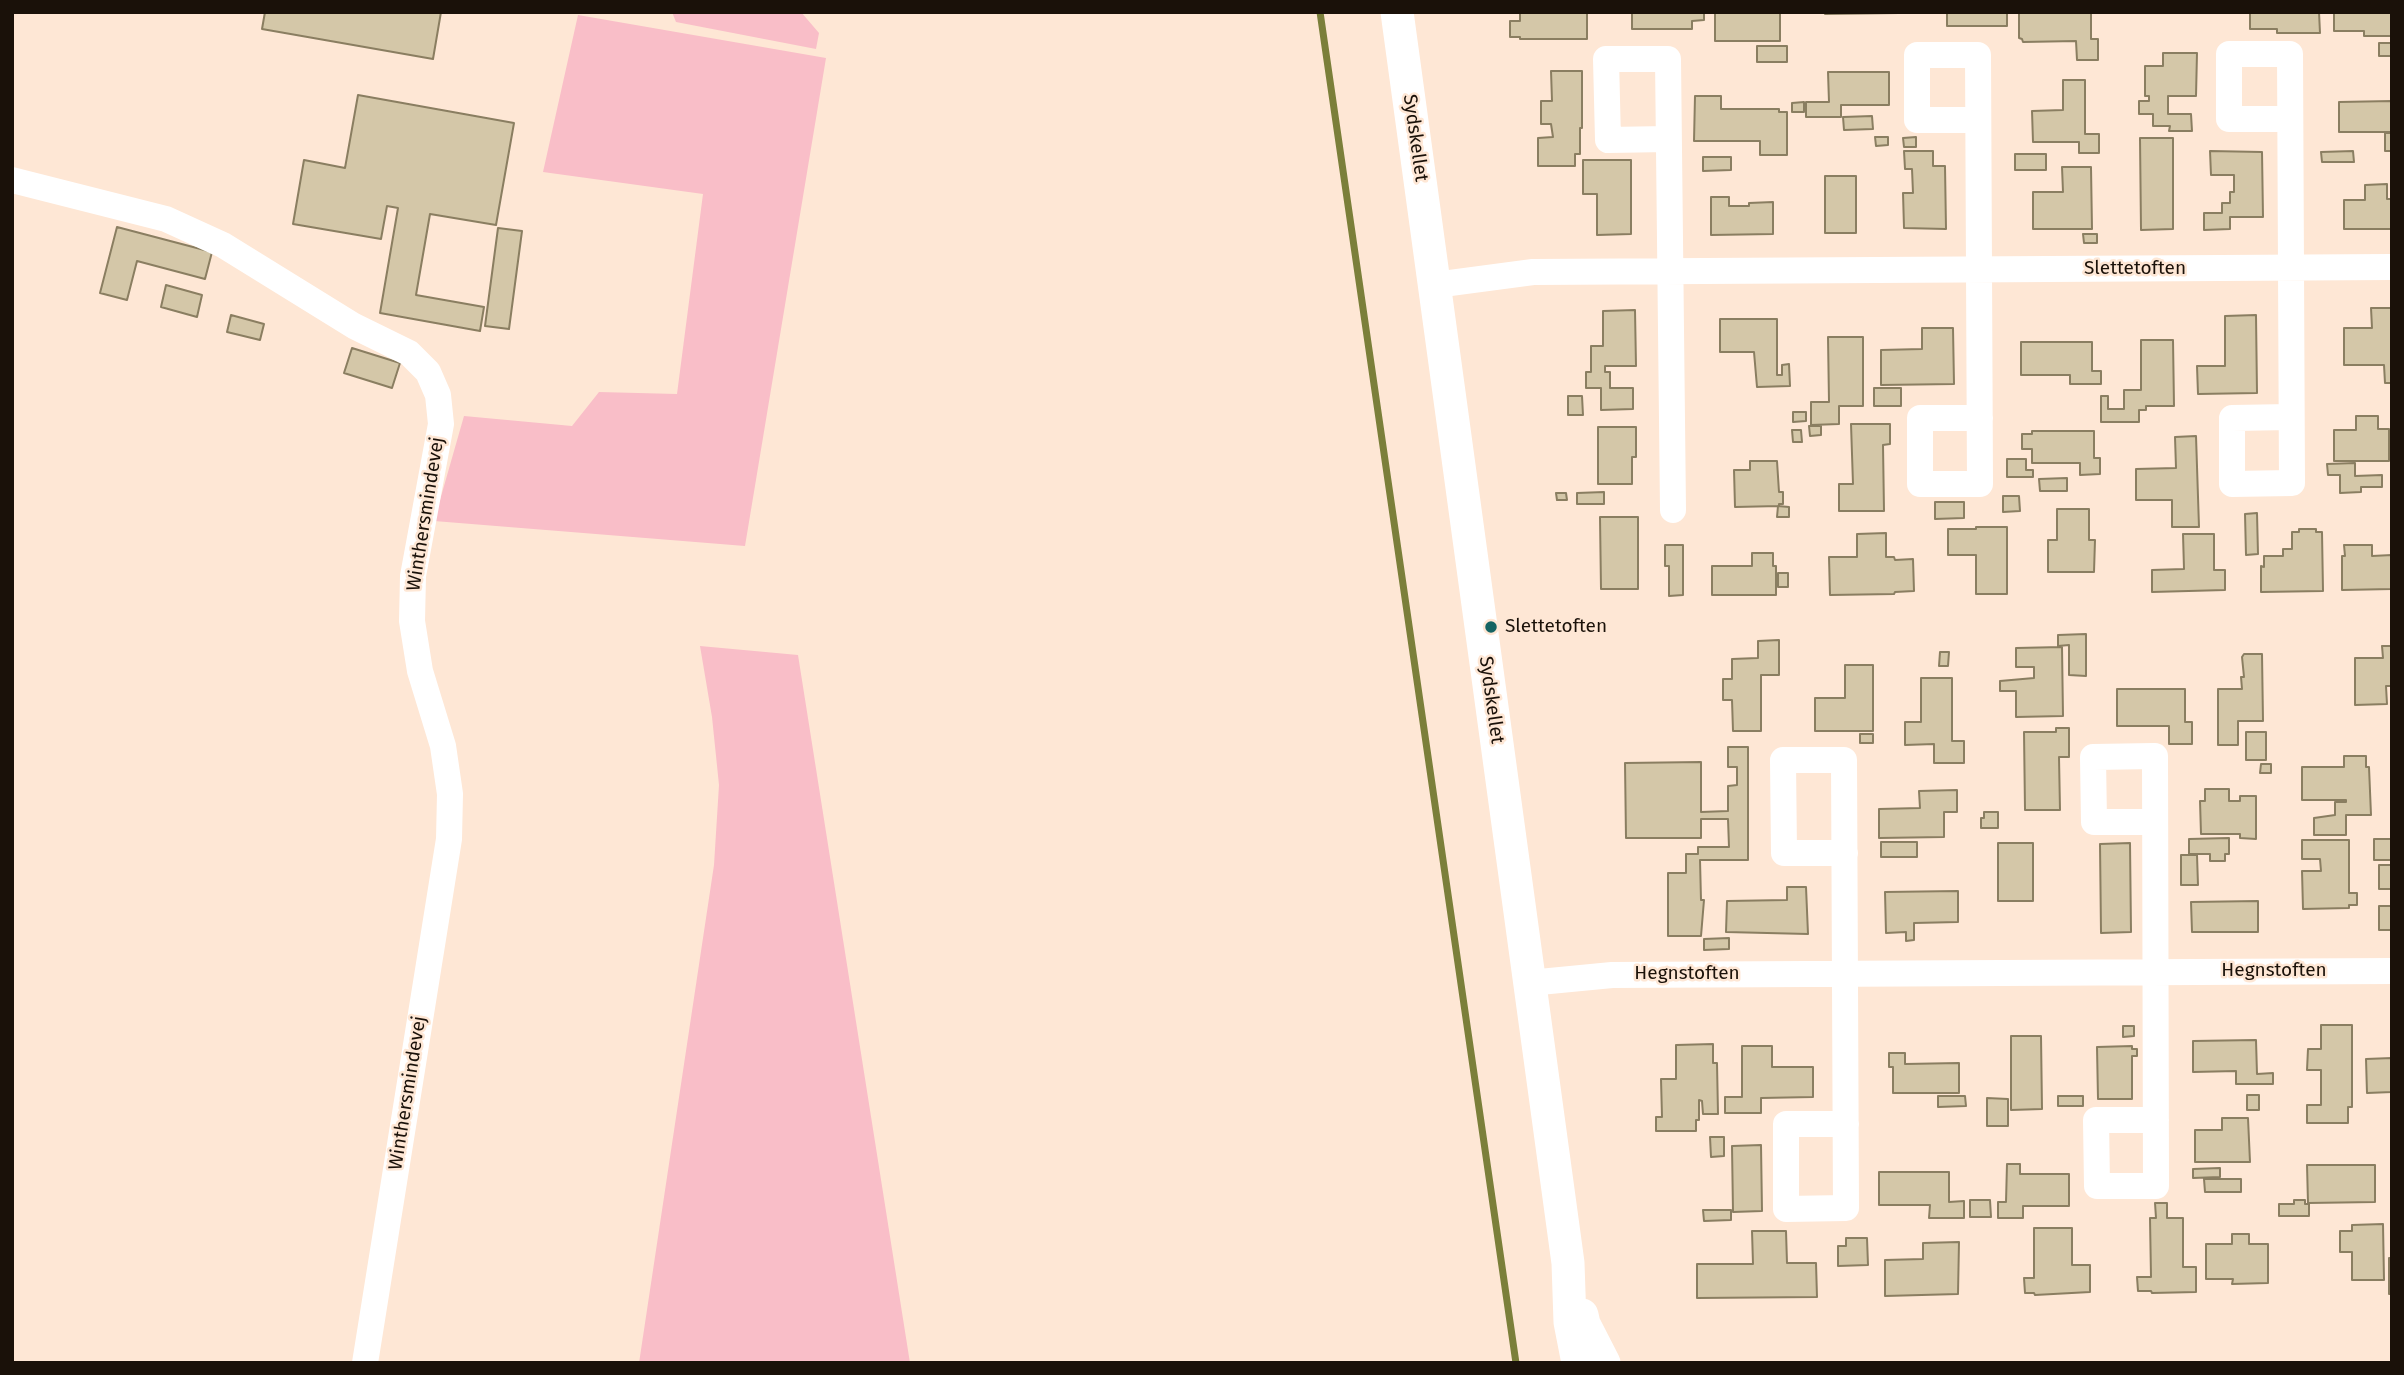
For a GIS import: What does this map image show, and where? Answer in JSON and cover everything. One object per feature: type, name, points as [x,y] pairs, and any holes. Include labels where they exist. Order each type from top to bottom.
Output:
[{"type":"street","name":"Sydskellet","points":[[1397,12],[1568,1264],[1570,1322],[1578,1363]]},
{"type":"street","points":[[2290,119],[2291,417]]},
{"type":"street","points":[[1978,120],[1980,418]]},
{"type":"street","points":[[1668,139],[1673,510]]},
{"type":"street","name":"Winthersmindevej","points":[[12,180],[166,219],[223,244],[354,326],[410,353],[428,372],[438,395],[441,424],[414,576],[412,621],[420,671],[443,746],[450,794],[449,839],[365,1363]]},
{"type":"street","name":"Slettetoften","points":[[1435,285],[1533,272],[2392,267]]},
{"type":"street","points":[[2155,822],[2156,1120]]},
{"type":"street","points":[[1845,853],[1846,1124]]},
{"type":"street","name":"Hegnstoften","points":[[1529,983],[1603,975],[2392,971]]},
{"type":"street","name":"Sydskellet","points":[[1568,1264],[1584,1324],[1604,1363]]},
{"type":"shaded area","points":[[672,12],[801,12],[819,33],[816,49],[676,22]]},
{"type":"shaded area","points":[[578,15],[826,58],[745,546],[434,521],[464,416],[572,426],[599,392],[677,394],[703,194],[543,172]]},
{"type":"shaded area","points":[[700,646],[798,655],[910,1363],[639,1363],[714,865],[719,785],[712,717]]},
{"type":"building","points":[[265,12],[441,12],[433,59],[262,29]]},
{"type":"building","points":[[1520,12],[1587,12],[1587,39],[1510,37],[1510,21],[1520,21]]},
{"type":"building","points":[[1632,12],[1704,12],[1704,20],[1692,21],[1692,29],[1632,29]]},
{"type":"building","points":[[1715,12],[1780,12],[1780,41],[1715,41]]},
{"type":"building","points":[[1899,12],[1899,13],[1825,14]]},
{"type":"building","points":[[1947,12],[2007,12],[2007,26],[1947,26]]},
{"type":"building","points":[[2019,12],[2091,12],[2091,39],[2098,39],[2098,60],[2077,60],[2076,41],[2023,42],[2019,38]]},
{"type":"building","points":[[2250,12],[2319,12],[2320,33],[2277,33],[2277,29],[2250,29]]},
{"type":"building","points":[[2334,12],[2392,12],[2392,36],[2364,36],[2364,31],[2334,31]]},
{"type":"building","points":[[2379,43],[2392,43],[2392,56],[2379,56]]},
{"type":"building","points":[[1757,46],[1787,46],[1787,62],[1757,62]]},
{"type":"building","points":[[2163,53],[2197,53],[2196,96],[2168,96],[2168,114],[2191,114],[2192,131],[2169,131],[2170,126],[2153,126],[2153,114],[2139,114],[2139,101],[2149,101],[2149,96],[2145,96],[2145,66],[2163,66]]},
{"type":"building","points":[[1551,71],[1582,71],[1582,128],[1580,154],[1575,154],[1575,166],[1538,166],[1538,138],[1553,137],[1551,124],[1541,124],[1541,101],[1552,101]]},
{"type":"building","points":[[1828,72],[1889,72],[1889,105],[1841,105],[1841,117],[1806,117],[1806,102],[1829,102]]},
{"type":"building","points":[[2063,80],[2085,80],[2085,134],[2099,134],[2099,153],[2079,153],[2079,142],[2033,142],[2032,111],[2063,110]]},
{"type":"building","points":[[358,95],[514,123],[496,225],[430,214],[416,295],[484,307],[480,331],[380,313],[398,208],[387,206],[381,239],[293,224],[304,160],[345,168]]},
{"type":"building","points":[[1695,96],[1721,96],[1721,109],[1779,109],[1779,112],[1787,112],[1787,155],[1760,155],[1760,141],[1694,141]]},
{"type":"building","points":[[2392,101],[2392,132],[2339,132],[2339,102]]},
{"type":"building","points":[[1804,102],[1804,112],[1792,112],[1792,103]]},
{"type":"building","points":[[1872,116],[1873,129],[1844,130],[1843,117]]},
{"type":"building","points":[[2385,133],[2392,133],[2392,151],[2385,151]]},
{"type":"building","points":[[1875,137],[1888,137],[1888,145],[1876,146]]},
{"type":"building","points":[[1916,137],[1916,147],[1904,147],[1903,138]]},
{"type":"building","points":[[2140,138],[2173,138],[2173,229],[2141,230]]},
{"type":"building","points":[[1904,151],[1933,151],[1933,166],[1945,166],[1946,229],[1904,228],[1903,193],[1913,193],[1912,169],[1905,169]]},
{"type":"building","points":[[2210,151],[2262,152],[2263,217],[2230,217],[2230,229],[2204,230],[2204,213],[2222,213],[2222,203],[2230,203],[2230,192],[2234,192],[2234,175],[2211,175]]},
{"type":"building","points":[[2353,151],[2354,162],[2322,162],[2321,152]]},
{"type":"building","points":[[2015,154],[2046,154],[2046,170],[2015,170]]},
{"type":"building","points":[[1703,157],[1731,157],[1731,170],[1703,171]]},
{"type":"building","points":[[1583,160],[1631,160],[1631,234],[1597,235],[1597,194],[1583,194]]},
{"type":"building","points":[[2062,167],[2091,167],[2092,229],[2033,229],[2033,192],[2063,192]]},
{"type":"building","points":[[1825,176],[1856,176],[1856,233],[1825,233]]},
{"type":"building","points":[[2387,184],[2387,199],[2392,199],[2392,229],[2344,229],[2344,200],[2365,200],[2365,185]]},
{"type":"building","points":[[1711,197],[1729,197],[1729,206],[1773,202],[1773,234],[1711,235]]},
{"type":"building","points":[[117,227],[212,252],[205,279],[137,261],[127,300],[100,293]]},
{"type":"building","points":[[498,228],[522,231],[509,329],[485,326]]},
{"type":"building","points":[[2083,234],[2097,234],[2097,243],[2084,243]]},
{"type":"building","points":[[166,285],[202,295],[197,317],[161,307]]},
{"type":"building","points":[[2371,308],[2392,308],[2392,383],[2385,383],[2384,365],[2344,365],[2344,328],[2372,328]]},
{"type":"building","points":[[1635,310],[1636,366],[1605,366],[1605,372],[1610,372],[1610,388],[1633,388],[1633,409],[1601,410],[1601,388],[1586,388],[1586,372],[1591,372],[1591,346],[1603,346],[1603,311]]},
{"type":"building","points":[[231,315],[264,324],[260,340],[227,332]]},
{"type":"building","points":[[2256,315],[2257,393],[2198,394],[2197,366],[2225,366],[2225,316]]},
{"type":"building","points":[[1720,319],[1777,319],[1777,375],[1782,375],[1782,365],[1789,364],[1790,386],[1757,387],[1754,352],[1720,352]]},
{"type":"building","points":[[1922,328],[1953,328],[1954,384],[1881,385],[1881,350],[1922,349]]},
{"type":"building","points":[[1828,337],[1863,337],[1863,406],[1839,406],[1839,424],[1811,425],[1811,402],[1829,402]]},
{"type":"building","points":[[2141,340],[2173,340],[2174,406],[2146,406],[2146,410],[2139,410],[2139,422],[2101,422],[2101,396],[2108,396],[2108,409],[2124,409],[2124,390],[2141,390]]},
{"type":"building","points":[[2021,342],[2092,342],[2092,371],[2101,371],[2101,384],[2070,384],[2070,375],[2021,375]]},
{"type":"building","points":[[352,348],[400,363],[392,388],[344,373]]},
{"type":"building","points":[[1874,388],[1901,388],[1901,406],[1874,406]]},
{"type":"building","points":[[1568,396],[1582,396],[1583,415],[1568,415]]},
{"type":"building","points":[[1793,412],[1806,412],[1806,421],[1793,422]]},
{"type":"building","points":[[2356,416],[2378,416],[2378,429],[2389,429],[2389,461],[2334,461],[2334,430],[2356,430]]},
{"type":"building","points":[[1851,424],[1890,424],[1890,444],[1883,445],[1884,511],[1839,511],[1839,484],[1853,484]]},
{"type":"building","points":[[1809,426],[1821,426],[1821,435],[1810,436]]},
{"type":"building","points":[[1598,427],[1636,427],[1636,457],[1632,457],[1632,484],[1598,484]]},
{"type":"building","points":[[1792,430],[1801,430],[1802,442],[1793,442]]},
{"type":"building","points":[[2032,431],[2094,431],[2094,458],[2100,458],[2100,474],[2080,475],[2080,463],[2032,463],[2032,449],[2022,449],[2022,434],[2032,434]]},
{"type":"building","points":[[2196,436],[2199,527],[2172,527],[2172,500],[2136,500],[2136,469],[2176,468],[2175,437]]},
{"type":"building","points":[[2007,459],[2026,459],[2026,470],[2033,470],[2033,477],[2007,477]]},
{"type":"building","points":[[1750,461],[1777,461],[1779,492],[1783,492],[1783,504],[1735,507],[1734,470],[1750,470]]},
{"type":"building","points":[[2355,463],[2355,476],[2382,475],[2382,487],[2361,487],[2361,492],[2340,493],[2340,475],[2328,475],[2327,464]]},
{"type":"building","points":[[2067,478],[2067,491],[2040,491],[2039,479]]},
{"type":"building","points":[[1604,492],[1604,504],[1577,504],[1577,493]]},
{"type":"building","points":[[1556,493],[1566,493],[1567,500],[1557,500]]},
{"type":"building","points":[[2003,496],[2019,496],[2020,511],[2003,512]]},
{"type":"building","points":[[1935,502],[1964,502],[1964,518],[1935,519]]},
{"type":"building","points":[[1778,506],[1789,507],[1789,517],[1777,517]]},
{"type":"building","points":[[2057,509],[2089,509],[2089,540],[2095,540],[2094,572],[2048,572],[2048,540],[2057,540]]},
{"type":"building","points":[[2257,513],[2258,554],[2246,555],[2245,514]]},
{"type":"building","points":[[1600,517],[1638,517],[1638,589],[1601,589]]},
{"type":"building","points":[[2007,527],[2007,594],[1976,594],[1976,555],[1948,555],[1948,529]]},
{"type":"building","points":[[2299,529],[2316,529],[2316,532],[2322,532],[2323,591],[2261,592],[2261,566],[2264,567],[2264,556],[2283,556],[2283,549],[2292,549],[2292,532],[2299,532]]},
{"type":"building","points":[[1886,533],[1886,557],[1894,557],[1895,560],[1913,559],[1914,591],[1830,595],[1829,557],[1857,557],[1857,534]]},
{"type":"building","points":[[2183,534],[2214,534],[2214,570],[2225,570],[2225,590],[2152,592],[2152,570],[2184,569]]},
{"type":"building","points":[[1665,545],[1683,545],[1683,595],[1669,596],[1669,566],[1665,566]]},
{"type":"building","points":[[2344,545],[2372,545],[2372,556],[2392,555],[2392,589],[2342,590]]},
{"type":"building","points":[[1752,553],[1773,553],[1776,595],[1712,595],[1712,566],[1752,566]]},
{"type":"building","points":[[1778,573],[1788,573],[1788,587],[1778,587]]},
{"type":"building","points":[[2086,634],[2086,676],[2069,675],[2069,645],[2058,646],[2058,635]]},
{"type":"building","points":[[1779,640],[1779,675],[1761,675],[1761,731],[1733,731],[1732,700],[1723,700],[1723,679],[1732,679],[1732,659],[1758,658],[1758,641]]},
{"type":"building","points":[[2382,646],[2392,646],[2392,686],[2386,686],[2387,704],[2355,705],[2355,658],[2383,658]]},
{"type":"building","points":[[2062,647],[2063,716],[2016,717],[2016,691],[2000,691],[2000,681],[2034,678],[2034,667],[2016,667],[2016,648]]},
{"type":"building","points":[[1940,652],[1949,652],[1948,666],[1939,666]]},
{"type":"building","points":[[2244,654],[2262,654],[2263,721],[2238,721],[2238,745],[2218,745],[2218,689],[2242,689]]},
{"type":"building","points":[[1845,665],[1873,665],[1873,731],[1815,731],[1815,698],[1845,698]]},
{"type":"building","points":[[1921,678],[1952,678],[1952,741],[1964,741],[1964,763],[1934,763],[1934,744],[1905,745],[1905,722],[1921,722]]},
{"type":"building","points":[[2117,689],[2185,689],[2185,722],[2192,722],[2192,744],[2169,744],[2169,726],[2117,726]]},
{"type":"building","points":[[2056,728],[2069,728],[2069,757],[2059,757],[2060,810],[2025,810],[2024,732],[2056,732]]},
{"type":"building","points":[[2246,732],[2266,732],[2266,760],[2246,760]]},
{"type":"building","points":[[1860,734],[1873,734],[1873,743],[1860,743]]},
{"type":"building","points":[[1728,747],[1748,747],[1748,860],[1700,860],[1701,900],[1704,900],[1701,936],[1668,936],[1668,873],[1686,873],[1686,854],[1698,854],[1698,847],[1729,847],[1728,819],[1701,819],[1701,838],[1626,838],[1625,763],[1701,762],[1701,812],[1728,811],[1728,786],[1737,785],[1737,767],[1728,767]]},
{"type":"building","points":[[2344,756],[2366,756],[2371,815],[2346,815],[2346,835],[2314,835],[2314,818],[2335,815],[2335,802],[2346,800],[2302,800],[2302,767],[2344,767]]},
{"type":"building","points":[[2261,764],[2271,764],[2271,773],[2260,773]]},
{"type":"building","points":[[2205,789],[2229,789],[2229,801],[2240,801],[2240,796],[2256,796],[2256,839],[2240,838],[2240,834],[2201,834],[2200,801],[2205,801]]},
{"type":"building","points":[[1957,790],[1957,812],[1944,812],[1944,837],[1879,838],[1879,809],[1920,808],[1919,791]]},
{"type":"building","points":[[1984,812],[1998,812],[1998,828],[1981,828]]},
{"type":"building","points":[[2229,838],[2229,854],[2225,854],[2225,861],[2210,861],[2210,854],[2189,854],[2189,839]]},
{"type":"building","points":[[2374,839],[2392,839],[2392,860],[2374,860]]},
{"type":"building","points":[[2302,840],[2349,840],[2349,893],[2357,893],[2357,905],[2349,905],[2349,908],[2303,909],[2302,871],[2321,871],[2320,859],[2302,859]]},
{"type":"building","points":[[1881,842],[1917,842],[1917,857],[1881,857]]},
{"type":"building","points":[[1998,843],[2033,843],[2033,901],[1998,901]]},
{"type":"building","points":[[2130,843],[2131,932],[2101,933],[2100,844]]},
{"type":"building","points":[[2181,855],[2197,855],[2198,885],[2181,885]]},
{"type":"building","points":[[2379,865],[2392,865],[2392,889],[2379,889]]},
{"type":"building","points":[[1787,887],[1806,887],[1808,934],[1726,932],[1727,901],[1787,900]]},
{"type":"building","points":[[1958,891],[1958,922],[1914,923],[1914,940],[1906,941],[1906,932],[1886,933],[1885,892]]},
{"type":"building","points":[[2258,901],[2258,932],[2192,932],[2191,902]]},
{"type":"building","points":[[2379,906],[2392,906],[2392,930],[2379,930]]},
{"type":"building","points":[[1729,938],[1729,949],[1704,950],[1704,939]]},
{"type":"building","points":[[2321,1025],[2352,1025],[2352,1107],[2348,1107],[2348,1123],[2307,1123],[2307,1105],[2321,1105],[2321,1070],[2307,1070],[2308,1049],[2321,1049]]},
{"type":"building","points":[[2123,1026],[2134,1026],[2134,1036],[2123,1037]]},
{"type":"building","points":[[2011,1036],[2041,1036],[2042,1109],[2011,1110]]},
{"type":"building","points":[[2256,1040],[2257,1074],[2273,1073],[2273,1084],[2236,1084],[2236,1071],[2193,1072],[2193,1041]]},
{"type":"building","points":[[1713,1044],[1713,1063],[1717,1063],[1718,1114],[1703,1114],[1702,1101],[1699,1100],[1696,1131],[1656,1131],[1656,1117],[1662,1117],[1661,1079],[1676,1079],[1676,1045]]},
{"type":"building","points":[[1742,1046],[1772,1046],[1772,1067],[1813,1067],[1813,1097],[1761,1098],[1761,1113],[1725,1113],[1725,1097],[1742,1097]]},
{"type":"building","points":[[2132,1046],[2132,1049],[2137,1049],[2137,1056],[2132,1056],[2132,1099],[2098,1099],[2097,1047]]},
{"type":"building","points":[[1889,1053],[1905,1053],[1905,1064],[1959,1063],[1959,1093],[1893,1093],[1893,1067],[1889,1067]]},
{"type":"building","points":[[2392,1058],[2392,1092],[2367,1093],[2366,1059]]},
{"type":"building","points":[[2247,1095],[2259,1095],[2259,1110],[2247,1110]]},
{"type":"building","points":[[1938,1096],[1965,1096],[1966,1106],[1938,1107]]},
{"type":"building","points":[[2058,1096],[2083,1096],[2083,1106],[2058,1106]]},
{"type":"building","points":[[1987,1098],[2008,1099],[2008,1126],[1987,1126]]},
{"type":"building","points":[[2222,1118],[2248,1118],[2250,1162],[2195,1162],[2195,1130],[2222,1130]]},
{"type":"building","points":[[1710,1137],[1724,1137],[1724,1156],[1711,1157]]},
{"type":"building","points":[[1761,1145],[1762,1211],[1733,1212],[1732,1146]]},
{"type":"building","points":[[2007,1164],[2020,1164],[2020,1174],[2069,1174],[2069,1206],[2023,1206],[2023,1218],[1998,1218],[1998,1202],[2006,1202]]},
{"type":"building","points":[[2307,1165],[2375,1165],[2375,1202],[2308,1203]]},
{"type":"building","points":[[2220,1168],[2220,1177],[2193,1178],[2193,1169]]},
{"type":"building","points":[[1879,1172],[1949,1172],[1949,1202],[1964,1201],[1964,1218],[1929,1218],[1930,1205],[1879,1205]]},
{"type":"building","points":[[2204,1179],[2241,1179],[2241,1192],[2205,1192]]},
{"type":"building","points":[[1970,1200],[1990,1200],[1991,1217],[1970,1217]]},
{"type":"building","points":[[2294,1200],[2305,1200],[2305,1204],[2309,1204],[2309,1216],[2279,1216],[2279,1204],[2294,1204]]},
{"type":"building","points":[[2155,1203],[2167,1203],[2167,1218],[2183,1218],[2183,1267],[2196,1267],[2196,1292],[2138,1291],[2137,1277],[2151,1277],[2150,1218],[2156,1218]]},
{"type":"building","points":[[1703,1210],[1731,1210],[1731,1220],[1704,1221]]},
{"type":"building","points":[[2383,1224],[2384,1280],[2352,1280],[2352,1252],[2340,1252],[2340,1231],[2352,1231],[2352,1225]]},
{"type":"building","points":[[2034,1228],[2072,1228],[2072,1265],[2090,1265],[2090,1292],[2035,1295],[2025,1293],[2024,1278],[2034,1278]]},
{"type":"building","points":[[1752,1231],[1786,1231],[1787,1263],[1816,1263],[1817,1297],[1697,1298],[1697,1264],[1753,1264]]},
{"type":"building","points":[[2232,1234],[2249,1234],[2249,1244],[2268,1244],[2268,1283],[2232,1284],[2233,1279],[2206,1279],[2206,1244],[2232,1244]]},
{"type":"building","points":[[1846,1238],[1867,1238],[1868,1265],[1838,1266],[1838,1246],[1846,1246]]},
{"type":"building","points":[[1959,1242],[1958,1294],[1885,1296],[1885,1260],[1923,1259],[1923,1243]]},
{"type":"building","points":[[2389,1258],[2392,1258],[2392,1294],[2389,1294]]},
{"type":"waterway","points":[[1320,12],[1516,1363]]},
{"type":"place","name":"Slettetoften","points":[[1491,627]]}]
